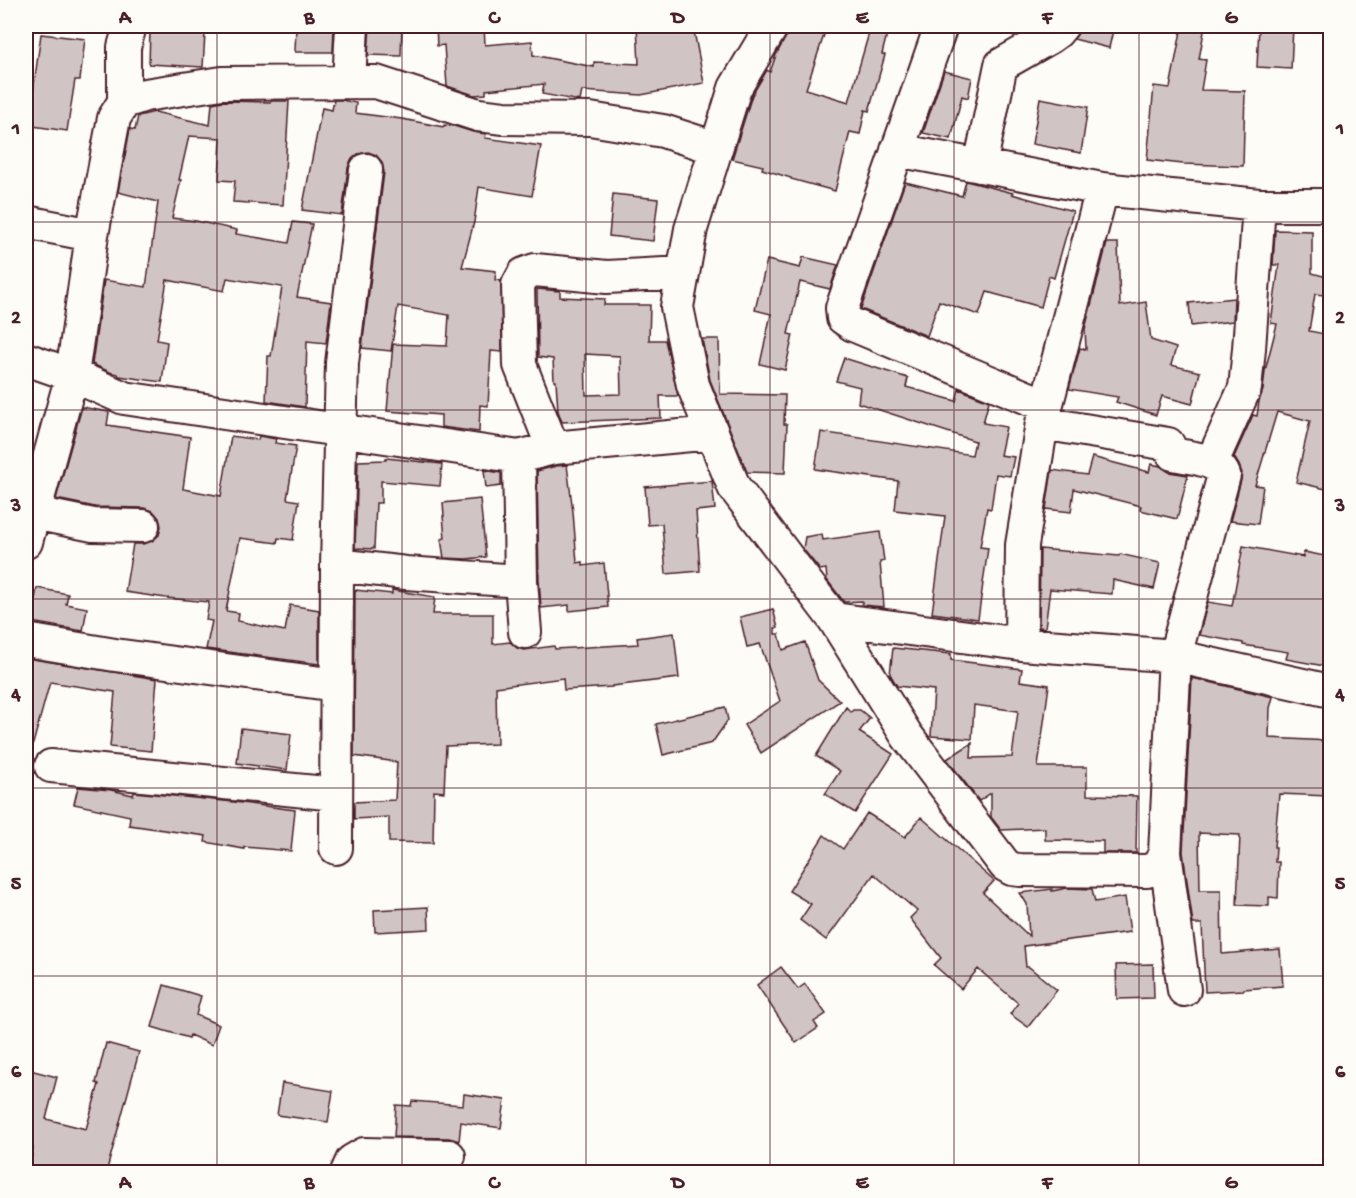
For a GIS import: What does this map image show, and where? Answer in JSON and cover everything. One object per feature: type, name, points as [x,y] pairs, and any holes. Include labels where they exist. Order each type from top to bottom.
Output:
[{"type":"street","points":[[26,542],[72,375],[92,235],[114,118],[124,102],[124,47],[130,26]]},
{"type":"street","points":[[349,82],[352,26]]},
{"type":"street","points":[[772,26],[735,88],[691,229],[677,307],[693,385],[734,487],[834,619],[907,736],[1005,865],[1020,870],[1147,871],[1158,867],[1165,853]]},
{"type":"street","points":[[941,26],[842,308],[843,318],[853,325],[1044,414],[1168,444],[1173,454],[1212,462],[1221,469],[1224,475],[1175,656],[1165,853],[1184,990]]},
{"type":"street","points":[[980,166],[1001,65],[1050,37],[1062,26]]},
{"type":"street","points":[[124,102],[145,95],[222,83],[376,82],[478,115],[504,118],[590,119],[663,131],[716,148]]},
{"type":"street","points":[[897,150],[1102,189],[1259,205],[1330,205]]},
{"type":"street","points":[[336,848],[337,565],[342,363],[366,170]]},
{"type":"street","points":[[1021,644],[1022,545],[1044,414],[1102,189]]},
{"type":"street","points":[[1212,462],[1245,388],[1259,205]]},
{"type":"street","points":[[26,222],[92,235]]},
{"type":"street","points":[[553,448],[520,364],[518,285],[524,274],[535,270],[607,277],[683,273]]},
{"type":"street","points":[[26,359],[72,375],[124,398],[519,457],[553,448],[712,433]]},
{"type":"street","points":[[519,457],[521,581],[525,632]]},
{"type":"street","points":[[34,513],[93,525],[143,526]]},
{"type":"street","points":[[337,565],[406,573],[521,581]]},
{"type":"street","points":[[834,619],[1021,644],[1175,656],[1330,691]]},
{"type":"street","points":[[26,640],[115,655],[336,685]]},
{"type":"street","points":[[51,766],[336,794]]},
{"type":"street","points":[[347,1173],[352,1161],[364,1154],[449,1155]]},
{"type":"building","points":[[296,26],[334,26],[333,52],[295,52]]},
{"type":"building","points":[[370,26],[402,26],[401,56],[368,55]]},
{"type":"building","points":[[436,26],[484,26],[485,45],[532,41],[533,55],[594,67],[594,62],[639,64],[637,26],[693,26],[704,83],[641,95],[582,91],[580,101],[542,94],[544,84],[486,90],[486,94],[474,95],[447,86],[444,45],[437,46]]},
{"type":"building","points":[[790,26],[827,26],[806,89],[849,102],[871,26],[889,26],[882,54],[885,55],[869,111],[865,110],[860,134],[850,132],[835,191],[762,169],[763,166],[732,159],[752,95],[767,70],[770,72]]},
{"type":"building","points":[[1079,26],[1114,26],[1109,48],[1074,39],[1080,30]]},
{"type":"building","points":[[1182,26],[1205,26],[1199,59],[1206,60],[1201,90],[1245,91],[1243,166],[1147,160],[1154,86],[1170,88]]},
{"type":"building","points":[[1259,26],[1293,26],[1291,69],[1257,67]]},
{"type":"building","points":[[150,31],[205,33],[203,67],[149,64]]},
{"type":"building","points":[[41,34],[85,39],[80,80],[75,80],[67,131],[26,125],[26,91],[33,92]]},
{"type":"building","points":[[944,71],[972,78],[968,98],[962,96],[951,139],[923,133]]},
{"type":"building","points":[[1040,98],[1088,107],[1081,153],[1032,144]]},
{"type":"building","points":[[334,100],[356,103],[355,113],[444,127],[444,125],[454,126],[486,134],[485,138],[541,146],[532,196],[479,187],[474,222],[462,267],[496,271],[495,280],[501,281],[502,352],[491,351],[488,406],[480,405],[479,432],[441,427],[441,415],[387,411],[393,344],[447,346],[449,315],[398,306],[391,351],[362,348],[384,172],[382,162],[376,155],[368,152],[358,154],[351,160],[342,215],[302,210],[322,108],[332,110]]},
{"type":"building","points":[[289,101],[283,205],[233,202],[235,181],[219,180],[221,138],[189,136],[172,218],[237,230],[236,234],[289,243],[293,222],[312,224],[297,297],[331,302],[326,343],[307,341],[305,407],[266,401],[268,356],[271,356],[282,287],[227,278],[224,291],[167,280],[157,340],[167,342],[162,382],[119,376],[92,364],[104,280],[146,287],[158,202],[118,192],[130,129],[135,130],[138,116],[155,112],[210,125],[212,103]]},
{"type":"building","points":[[966,181],[1073,211],[1054,278],[1049,276],[1041,307],[987,292],[979,315],[939,301],[927,336],[861,309],[905,182],[962,196]]},
{"type":"building","points":[[613,194],[658,199],[653,241],[609,236]]},
{"type":"building","points":[[1275,230],[1312,231],[1312,273],[1327,277],[1324,295],[1315,294],[1309,331],[1330,335],[1330,490],[1296,482],[1310,421],[1277,412],[1255,485],[1263,486],[1258,524],[1230,521],[1242,473],[1234,457],[1253,415],[1257,416],[1277,324],[1271,323],[1279,265],[1273,265]]},
{"type":"building","points":[[1107,243],[1118,243],[1120,306],[1146,302],[1151,340],[1176,348],[1171,365],[1200,372],[1192,404],[1162,396],[1156,415],[1116,402],[1118,397],[1069,389],[1080,348],[1086,349],[1085,329]]},
{"type":"building","points":[[803,257],[838,265],[830,289],[800,282],[788,334],[793,335],[785,370],[760,364],[771,314],[755,310],[767,260],[800,268]]},
{"type":"building","points":[[537,289],[560,291],[560,297],[605,299],[604,305],[650,305],[649,340],[665,340],[678,396],[660,396],[661,418],[562,422],[558,411],[553,359],[538,357]],"holes":[[[585,354],[620,356],[621,394],[586,395]]]},
{"type":"building","points":[[1234,298],[1233,321],[1191,326],[1189,303]]},
{"type":"building","points":[[702,339],[719,339],[720,394],[785,395],[784,424],[787,424],[785,473],[747,472],[710,380]]},
{"type":"building","points":[[844,358],[908,378],[906,387],[956,401],[959,389],[989,401],[983,423],[1006,427],[1000,455],[1014,457],[1010,476],[996,474],[991,509],[987,508],[980,547],[988,548],[978,619],[932,613],[945,516],[895,510],[898,481],[815,469],[821,432],[972,455],[975,441],[858,403],[860,387],[836,381]]},
{"type":"building","points":[[82,407],[109,412],[107,425],[190,437],[183,489],[221,496],[231,436],[258,440],[259,436],[276,439],[275,443],[296,446],[287,499],[299,501],[293,540],[278,538],[277,543],[240,538],[226,611],[239,613],[238,621],[285,631],[290,605],[319,610],[319,664],[206,649],[212,621],[206,620],[209,602],[125,592],[133,544],[152,541],[159,535],[161,526],[159,518],[153,511],[144,508],[95,507],[56,499]]},
{"type":"building","points":[[1092,457],[1149,472],[1151,464],[1160,466],[1169,472],[1188,475],[1177,519],[1140,510],[1141,506],[1074,489],[1071,512],[1046,509],[1052,470],[1087,475]]},
{"type":"building","points":[[386,458],[442,464],[440,486],[381,481],[381,503],[376,503],[374,549],[355,548],[358,461],[386,460]]},
{"type":"building","points":[[567,465],[577,563],[583,562],[583,566],[604,563],[608,607],[569,611],[569,605],[541,608],[537,471]]},
{"type":"building","points":[[484,470],[501,473],[501,486],[486,488]]},
{"type":"building","points":[[712,481],[715,509],[696,511],[700,571],[666,574],[662,524],[648,525],[645,487]]},
{"type":"building","points":[[480,499],[486,557],[444,558],[441,539],[445,538],[443,503]]},
{"type":"building","points":[[880,532],[884,561],[880,562],[884,607],[862,605],[862,601],[844,602],[827,580],[826,569],[820,570],[803,549],[805,537],[822,534],[823,540]]},
{"type":"building","points":[[1243,546],[1303,557],[1304,552],[1330,557],[1330,667],[1286,659],[1288,652],[1199,635],[1208,602],[1232,606]]},
{"type":"building","points":[[1040,549],[1119,556],[1120,554],[1160,563],[1154,589],[1113,580],[1112,594],[1050,589],[1045,628],[1039,627]]},
{"type":"building","points":[[37,588],[68,594],[66,604],[87,608],[83,631],[31,622]]},
{"type":"building","points":[[355,590],[392,594],[392,590],[435,597],[433,614],[493,614],[493,644],[510,642],[524,650],[554,646],[555,649],[638,644],[637,638],[674,633],[679,678],[612,687],[564,690],[563,678],[496,687],[497,744],[446,746],[444,792],[434,791],[433,843],[389,842],[389,817],[354,819],[354,802],[395,800],[397,762],[354,756]]},
{"type":"building","points":[[773,609],[778,628],[775,628],[775,634],[779,634],[783,650],[805,642],[818,680],[840,701],[761,753],[744,725],[780,701],[760,644],[747,647],[740,617]]},
{"type":"building","points":[[893,648],[951,654],[951,660],[1022,669],[1020,681],[1049,685],[1038,767],[1087,767],[1087,795],[1137,796],[1136,853],[1103,853],[1103,841],[1045,840],[1045,828],[1001,830],[991,817],[991,793],[979,801],[947,759],[972,743],[971,758],[1012,757],[1018,711],[974,705],[972,739],[931,736],[934,690],[897,686],[890,674]]},
{"type":"building","points":[[26,658],[157,679],[151,751],[110,747],[115,692],[50,682],[31,751],[26,750]]},
{"type":"building","points":[[1192,678],[1273,697],[1270,708],[1269,738],[1330,741],[1329,796],[1279,794],[1274,847],[1276,847],[1275,862],[1279,862],[1278,898],[1269,897],[1269,906],[1237,905],[1240,835],[1199,833],[1200,890],[1221,890],[1222,954],[1280,949],[1283,986],[1205,992],[1202,924],[1193,924],[1183,852]]},
{"type":"building","points":[[725,707],[728,720],[712,743],[663,755],[656,724]]},
{"type":"building","points":[[846,707],[851,712],[860,710],[870,718],[859,732],[893,754],[855,813],[825,794],[840,771],[816,756]]},
{"type":"building","points":[[241,728],[291,734],[287,770],[237,763]]},
{"type":"building","points":[[78,787],[133,795],[134,792],[295,810],[291,851],[244,847],[244,849],[205,842],[206,836],[129,825],[130,816],[74,804]]},
{"type":"building","points":[[867,813],[905,837],[921,817],[994,881],[983,893],[1029,936],[1027,904],[1020,893],[1067,888],[1092,889],[1095,902],[1125,897],[1130,932],[1024,946],[1026,967],[1057,990],[1028,1027],[1010,1014],[1018,1003],[978,969],[961,989],[934,965],[941,958],[910,918],[917,911],[874,874],[826,940],[800,920],[811,904],[789,891],[824,835],[843,849]]},
{"type":"building","points":[[428,907],[429,929],[375,932],[374,910]]},
{"type":"building","points":[[1153,964],[1154,998],[1117,999],[1116,965]]},
{"type":"building","points":[[781,967],[798,989],[805,984],[826,1014],[814,1022],[818,1028],[796,1043],[757,985]]},
{"type":"building","points":[[164,985],[201,996],[196,1015],[219,1025],[212,1045],[190,1035],[189,1038],[152,1027]]},
{"type":"building","points":[[106,1043],[139,1052],[106,1173],[29,1173],[33,1148],[26,1145],[26,1069],[57,1077],[46,1119],[86,1129],[99,1084],[96,1083]]},
{"type":"building","points":[[282,1083],[333,1091],[328,1122],[277,1115]]},
{"type":"building","points":[[464,1094],[505,1100],[501,1128],[461,1122],[459,1141],[449,1138],[394,1137],[396,1105],[411,1106],[412,1101],[463,1105]]}]
